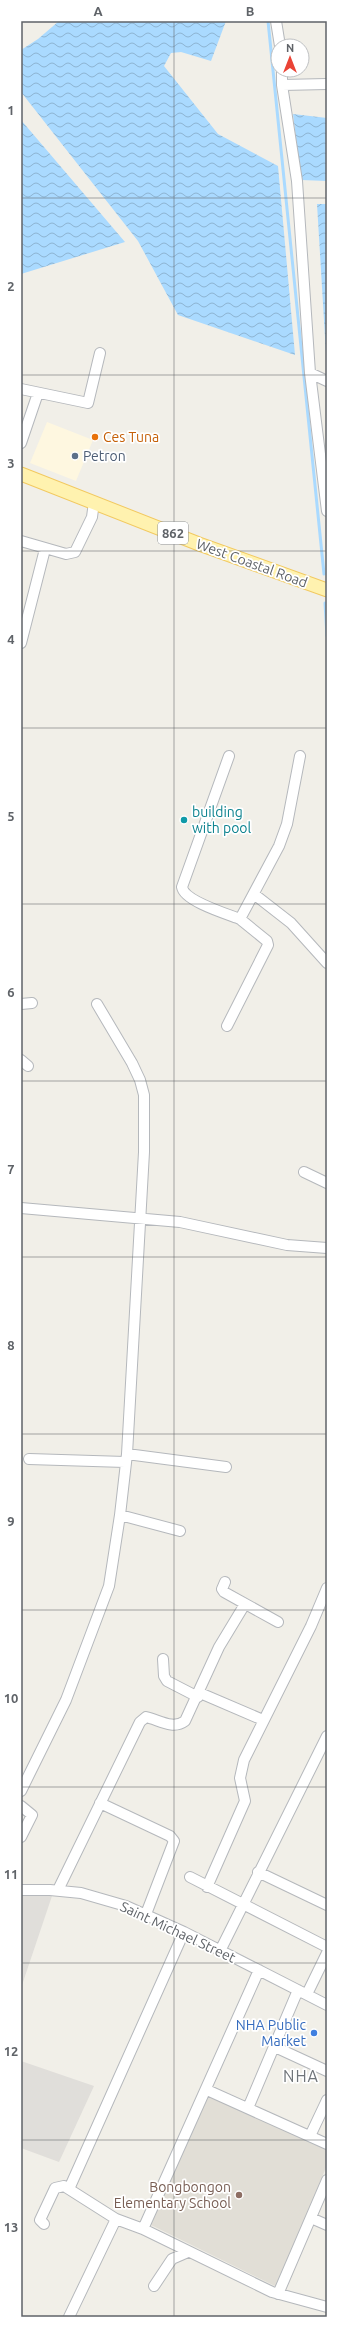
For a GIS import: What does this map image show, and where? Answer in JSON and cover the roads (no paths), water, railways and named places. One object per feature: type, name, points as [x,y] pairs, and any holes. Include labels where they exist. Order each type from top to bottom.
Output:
[{"type":"main road","name":"West Coastal Road","points":[[21,474],[199,544],[327,590]]},
{"type":"street","points":[[276,21],[279,38]]},
{"type":"street","points":[[282,78],[297,181],[310,374],[327,511]]},
{"type":"street","points":[[282,85],[327,84]]},
{"type":"street","points":[[21,389],[88,403],[100,353]]},
{"type":"street","points":[[310,374],[327,381]]},
{"type":"street","points":[[21,443],[38,393]]},
{"type":"street","points":[[21,541],[66,554],[75,552],[92,517],[94,502]]},
{"type":"street","points":[[21,643],[45,548]]},
{"type":"street","points":[[227,1026],[268,945],[267,941],[240,920],[190,898],[183,891],[182,887],[229,756]]},
{"type":"street","points":[[240,920],[255,895],[279,846],[287,824],[300,756]]},
{"type":"street","points":[[255,895],[291,923],[327,963]]},
{"type":"street","points":[[21,1004],[32,1003]]},
{"type":"street","points":[[21,1791],[62,1708],[90,1641],[109,1586],[120,1515],[126,1458],[144,1152],[143,1090],[132,1063],[97,1004]]},
{"type":"street","points":[[304,1172],[327,1183]]},
{"type":"street","points":[[21,1208],[180,1222],[287,1245],[327,1248]]},
{"type":"street","points":[[29,1459],[126,1458],[226,1467]]},
{"type":"street","points":[[120,1515],[180,1530]]},
{"type":"street","points":[[225,1582],[222,1589],[224,1592],[278,1622]]},
{"type":"street","points":[[207,1887],[242,1812],[245,1801],[240,1771],[263,1720],[308,1632],[327,1588]]},
{"type":"street","points":[[58,1890],[143,1718],[168,1724],[181,1724],[190,1715],[220,1647],[245,1604]]},
{"type":"street","points":[[163,1659],[164,1676],[167,1681],[176,1687],[263,1720]]},
{"type":"street","points":[[220,1951],[327,1736]]},
{"type":"street","points":[[100,1803],[170,1836],[174,1841],[146,1914]]},
{"type":"street","points":[[21,1806],[32,1815],[21,1837]]},
{"type":"street","points":[[258,1872],[327,1905]]},
{"type":"street","points":[[190,1877],[327,1947]]},
{"type":"street","name":"Saint Michael Street","points":[[21,1890],[58,1890],[94,1895],[146,1914],[327,2005]]},
{"type":"street","points":[[69,2189],[184,1932]]},
{"type":"street","points":[[248,2108],[275,2047],[302,1992],[327,1953]]},
{"type":"street","points":[[143,2230],[260,1970]]},
{"type":"street","points":[[275,2047],[327,2071]]},
{"type":"street","points":[[207,2090],[327,2144]]},
{"type":"street","points":[[310,2136],[327,2100]]},
{"type":"street","points":[[278,2294],[327,2180]]},
{"type":"street","points":[[44,2224],[40,2222],[40,2216],[55,2188],[60,2185],[69,2189],[116,2219],[143,2230],[278,2294],[327,2307]]},
{"type":"street","points":[[310,2218],[327,2225]]},
{"type":"street","points":[[69,2317],[116,2219]]},
{"type":"street","points":[[154,2286],[172,2259],[188,2252]]},
{"type":"water","points":[[59,21],[226,21],[211,61],[181,52],[171,53],[164,66],[218,134],[278,166],[295,355],[178,315],[138,241],[21,92],[21,50],[38,39]]},
{"type":"water","points":[[293,114],[327,118],[327,181],[301,180]]},
{"type":"water","points":[[21,120],[125,242],[21,274]]},
{"type":"water","points":[[317,204],[327,204],[327,370]]},
{"type":"waterway","points":[[268,21],[324,574]]},
{"type":"waterway","points":[[325,603],[327,636]]},
{"type":"place","name":"Ces Tuna","points":[[95,437]]},
{"type":"place","name":"Petron","points":[[75,456]]},
{"type":"place","name":"building with pool","points":[[184,820]]},
{"type":"place","name":"NHA Public Market","points":[[314,2033]]},
{"type":"place","name":"Bongbongon Elementary School","points":[[239,2195]]},
{"type":"district","name":"NHA","points":[[301,2076]]}]
